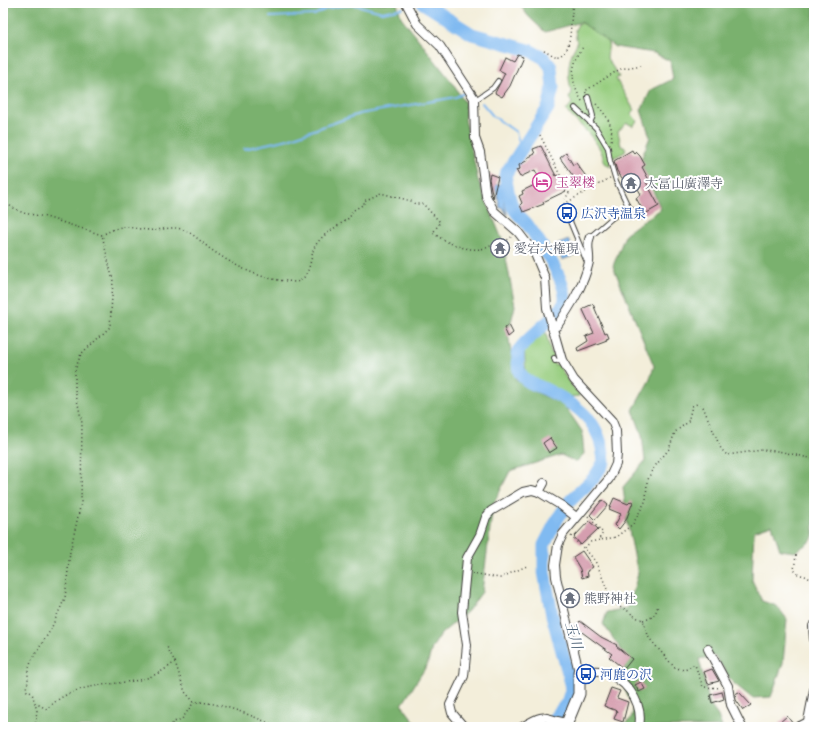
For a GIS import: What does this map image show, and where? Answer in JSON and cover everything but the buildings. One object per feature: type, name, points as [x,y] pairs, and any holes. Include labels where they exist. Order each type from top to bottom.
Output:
[{"type":"street","points":[[406,3],[417,24],[440,46],[474,98],[475,138],[480,152],[486,196],[494,212],[518,232],[535,254],[545,278],[547,308],[558,359],[574,380],[612,420],[617,441],[616,464],[609,479],[566,529],[558,545],[555,565],[556,577],[579,672],[579,694],[562,724],[547,716],[538,718],[522,727]]},
{"type":"street","points":[[552,327],[557,326],[575,299],[588,264],[588,241],[590,237]]},
{"type":"street","points":[[539,492],[544,483]]},
{"type":"street","points":[[464,727],[452,713],[450,705],[464,676],[467,645],[462,612],[464,572],[467,558],[480,535],[488,513],[503,502],[523,492],[532,490],[539,492],[565,508],[576,517]]},
{"type":"street","points":[[813,626],[814,639]]},
{"type":"street","points":[[708,649],[728,688],[730,705],[742,727]]},
{"type":"street","points":[[579,672],[598,671],[615,677],[629,688],[638,705],[639,727]]},
{"type":"street","points":[[798,727],[811,720],[814,690]]},
{"type":"lane","points":[[474,101],[493,88],[498,81]]},
{"type":"lane","points":[[588,98],[593,116],[590,123]]},
{"type":"lane","points":[[575,108],[596,128],[608,148],[614,177],[626,207],[642,217]]},
{"type":"lane","points":[[590,237],[626,207]]},
{"type":"lane","points":[[569,219],[588,264]]},
{"type":"path","points":[[544,50],[555,56],[560,56],[565,51],[571,36],[571,13],[574,3]]},
{"type":"path","points":[[583,47],[578,54],[572,77],[581,98],[588,109],[592,110]]},
{"type":"path","points":[[608,148],[612,134],[611,124],[592,99],[588,98],[585,91],[620,69],[642,65]]},
{"type":"path","points":[[540,135],[569,193],[565,199]]},
{"type":"path","points":[[564,204],[614,177]]},
{"type":"path","points":[[3,202],[23,213],[46,217],[102,235],[117,227],[128,226],[154,230],[175,228],[193,234],[222,257],[253,274],[266,279],[296,282],[307,272],[315,247],[320,239],[350,217],[352,211],[364,204],[364,201],[380,193],[427,206],[440,222],[433,233],[454,245],[475,250],[486,248],[499,241],[505,242]]},
{"type":"path","points":[[626,207],[630,221]]},
{"type":"path","points":[[35,727],[37,711],[32,693],[27,691],[26,688],[28,682],[28,671],[32,659],[50,631],[65,598],[70,552],[81,503],[82,423],[75,390],[75,370],[81,354],[110,327],[113,281],[102,235]]},
{"type":"path","points":[[585,548],[590,542],[599,539],[616,537],[633,524],[646,500],[647,482],[652,470],[669,449],[675,432],[688,422],[692,406],[697,404],[703,406],[721,449],[727,455],[740,455],[762,450],[814,459]]},
{"type":"path","points":[[582,511],[603,533],[599,539]]},
{"type":"path","points":[[566,529],[580,546],[585,548],[596,563],[602,580],[617,606],[627,610],[634,617],[649,620],[654,616],[658,605]]},
{"type":"path","points":[[796,555],[794,570],[798,574],[808,577],[814,586]]},
{"type":"path","points":[[464,572],[500,578],[527,566]]},
{"type":"path","points":[[643,620],[649,638],[675,668],[685,670],[693,664],[695,665],[703,687],[728,688]]},
{"type":"path","points":[[167,647],[175,662],[185,692],[194,702],[205,702],[244,713],[278,727]]},
{"type":"path","points":[[35,703],[47,709],[54,701],[72,691],[97,684],[140,680],[159,673],[175,662]]},
{"type":"path","points":[[170,727],[174,722],[182,719],[194,702]]},
{"type":"green space","points":[[3,3],[397,3],[401,17],[451,81],[465,103],[465,119],[478,180],[503,242],[515,306],[508,334],[516,380],[534,391],[564,405],[582,431],[584,454],[576,462],[561,455],[510,471],[493,505],[482,592],[468,611],[441,634],[432,648],[427,665],[402,705],[414,721],[414,727],[3,727]]},
{"type":"green space","points":[[519,3],[814,3],[814,534],[811,541],[795,552],[780,550],[772,525],[754,531],[752,580],[762,601],[777,606],[787,619],[783,663],[771,697],[752,698],[732,682],[715,656],[699,659],[710,705],[718,716],[722,727],[611,727],[624,724],[631,719],[634,707],[627,694],[623,678],[627,658],[603,624],[607,612],[628,608],[638,574],[627,521],[623,487],[645,461],[642,435],[633,410],[649,381],[654,366],[613,266],[626,233],[661,209],[640,162],[650,137],[641,110],[651,90],[673,79],[670,61],[654,53],[615,47],[581,22],[545,32],[528,16]]},
{"type":"green space","points":[[589,22],[609,41],[607,58],[619,77],[616,79],[634,110],[631,113],[637,121],[633,126],[627,123],[618,131],[621,146],[626,148],[625,152],[611,159],[610,167],[604,162],[595,141],[566,111],[572,103],[569,98],[572,93],[569,81],[569,68],[571,55],[577,44],[575,30],[578,24]]},
{"type":"green space","points":[[545,329],[551,353],[553,353],[554,357],[552,358],[554,365],[558,364],[579,396],[568,397],[549,387],[537,384],[526,375],[524,346],[531,337]]},
{"type":"water","points":[[501,184],[507,215],[503,208],[500,208],[495,185]]},
{"type":"water","points":[[569,240],[575,255],[562,260],[556,245]]},
{"type":"waterway","points":[[423,3],[472,34],[529,50],[544,58],[551,67],[553,88],[548,108],[505,175],[513,208],[527,224],[553,264],[559,276],[565,298],[563,305],[558,311],[518,351],[518,368],[522,376],[527,380],[556,394],[586,416],[598,435],[602,447],[604,462],[594,478],[568,503],[558,518],[544,545],[544,572],[552,615],[572,687],[567,703],[547,727]]},
{"type":"waterway","points":[[270,17],[314,15],[326,9],[340,6],[356,5],[382,12],[403,8]]},
{"type":"waterway","points":[[244,149],[288,139],[359,114],[456,97],[464,93]]},
{"type":"waterway","points":[[482,103],[493,116],[516,132],[521,149]]},
{"type":"place","name":"玉翠楼","points":[[542,182]]},
{"type":"place","name":"太冨山廣澤寺","points":[[631,183]]},
{"type":"place","name":"広沢寺温泉","points":[[567,213]]},
{"type":"place","name":"愛宕大権現","points":[[500,248]]},
{"type":"place","name":"熊野神社","points":[[570,598]]},
{"type":"place","name":"河鹿の沢","points":[[586,674]]},
{"type":"water label","name":"玉川","points":[[574,635]]}]
